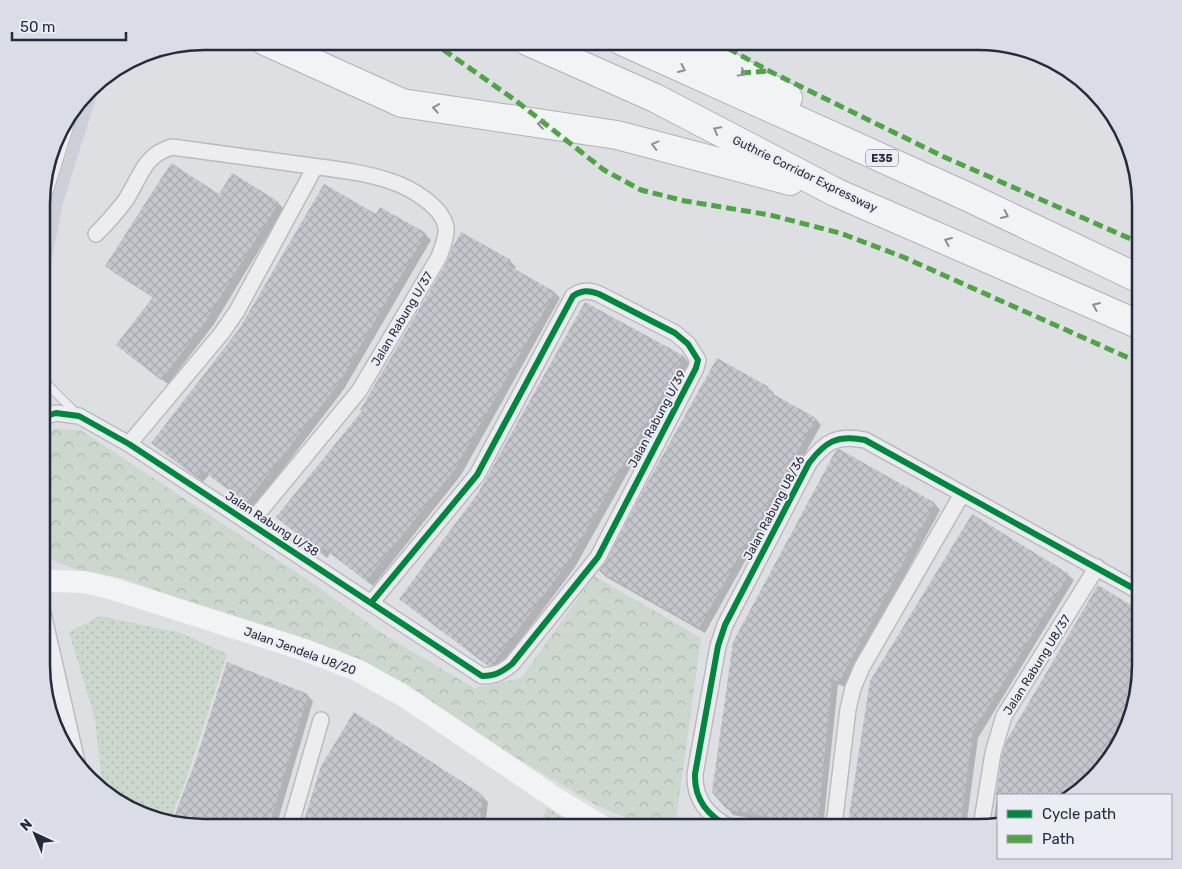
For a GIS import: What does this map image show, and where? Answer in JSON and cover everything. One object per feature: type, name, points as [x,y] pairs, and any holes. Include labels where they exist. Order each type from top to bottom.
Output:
[{"type":"highway","points":[[285,50],[402,103],[617,135],[837,193]]},
{"type":"highway","name":"Guthrie Corridor Expressway","points":[[547,50],[655,98],[837,193],[1132,322]]},
{"type":"highway","name":"E35","points":[[642,50],[968,197],[1132,275]]},
{"type":"highway","points":[[699,50],[968,197]]},
{"type":"street","name":"Jalan Rabung U/37","points":[[96,234],[116,214],[144,168],[160,150],[172,147],[350,172],[390,181],[422,196],[434,206],[442,217],[446,228],[439,257],[359,391],[250,523]]},
{"type":"street","points":[[129,444],[221,334],[238,310],[315,167]]},
{"type":"street","name":"Jalan Rabung U/39","points":[[371,603],[478,475],[572,296],[580,292],[590,291],[675,333],[693,351],[698,360],[696,368],[598,557],[512,664],[498,674],[482,676]]},
{"type":"street","name":"Jalan Rabung U/38","points":[[50,414],[56,412],[78,416],[129,444],[482,676]]},
{"type":"street","name":"Jalan Rabung U8/36","points":[[718,819],[710,814],[701,801],[695,788],[695,774],[718,646],[725,626],[808,464],[827,443],[838,438],[851,437],[864,440],[1132,587]]},
{"type":"street","points":[[834,819],[848,709],[853,688],[862,666],[962,494]]},
{"type":"street","name":"Jalan Rabung U8/37","points":[[982,819],[993,753],[1004,716],[1097,567]]},
{"type":"street","name":"Jalan Jendela U8/20","points":[[50,579],[84,582],[110,588],[302,649],[357,670],[404,696],[590,819]]},
{"type":"street","points":[[50,644],[73,746]]},
{"type":"street","points":[[293,819],[321,720]]},
{"type":"lane","points":[[51,182],[66,136]]},
{"type":"lane","points":[[50,387],[78,416]]},
{"type":"shaded area","points":[[98,92],[63,203],[50,269],[50,204],[55,164],[66,136],[76,118]]},
{"type":"green space","points":[[55,428],[82,431],[317,586],[383,634],[474,688],[521,678],[594,576],[701,638],[676,819],[629,819],[596,805],[493,744],[386,677],[338,650],[276,634],[122,578],[75,569],[52,560],[50,557],[50,433]]},
{"type":"green space","points":[[100,616],[181,633],[227,654],[186,780],[172,816],[145,807],[127,798],[102,780],[95,719],[69,632]]},
{"type":"green space","points":[[547,808],[566,819],[542,819]]},
{"type":"building","points":[[171,163],[219,194],[232,173],[279,202],[209,317],[161,380],[116,345],[153,297],[105,266]]},
{"type":"building","points":[[324,184],[376,214],[380,207],[426,233],[339,383],[246,503],[202,470],[197,477],[151,443],[239,329]]},
{"type":"building","points":[[461,232],[511,260],[508,265],[555,292],[455,469],[366,581],[324,548],[320,553],[276,517],[362,411],[360,410],[447,262]]},
{"type":"building","points":[[585,302],[684,356],[569,561],[492,665],[488,666],[399,599],[478,493]]},
{"type":"building","points":[[717,358],[769,387],[766,390],[816,418],[699,628],[599,571]]},
{"type":"building","points":[[839,449],[935,503],[839,682],[832,679],[818,819],[770,819],[770,817],[726,809],[712,792],[733,642],[836,450]]},
{"type":"building","points":[[972,514],[1069,574],[973,732],[961,819],[848,819],[870,681]]},
{"type":"building","points":[[1098,585],[1132,606],[1132,675],[1127,705],[1111,742],[1087,774],[1062,794],[996,795],[1006,741]]},
{"type":"building","points":[[227,662],[308,694],[271,819],[194,819],[174,816],[196,760]]},
{"type":"building","points":[[354,712],[483,795],[480,819],[304,819],[321,766]]},
{"type":"marked path","points":[[444,50],[515,100],[604,170],[641,190],[685,201],[770,215],[840,233],[903,257],[1132,359]]},
{"type":"marked path","points":[[731,50],[769,71],[942,156],[1132,239]]},
{"type":"marked path","points":[[741,73],[768,71]]},
{"type":"cycle path","points":[[50,415],[56,413],[79,416],[129,444],[482,676],[487,676],[498,673],[512,664],[598,557],[696,368],[698,360],[688,344],[675,333],[599,294],[586,291],[573,296],[477,475],[371,603]]},
{"type":"cycle path","points":[[717,819],[709,812],[700,799],[695,783],[695,774],[718,646],[725,625],[809,463],[832,441],[847,438],[865,440],[1132,588]]}]
